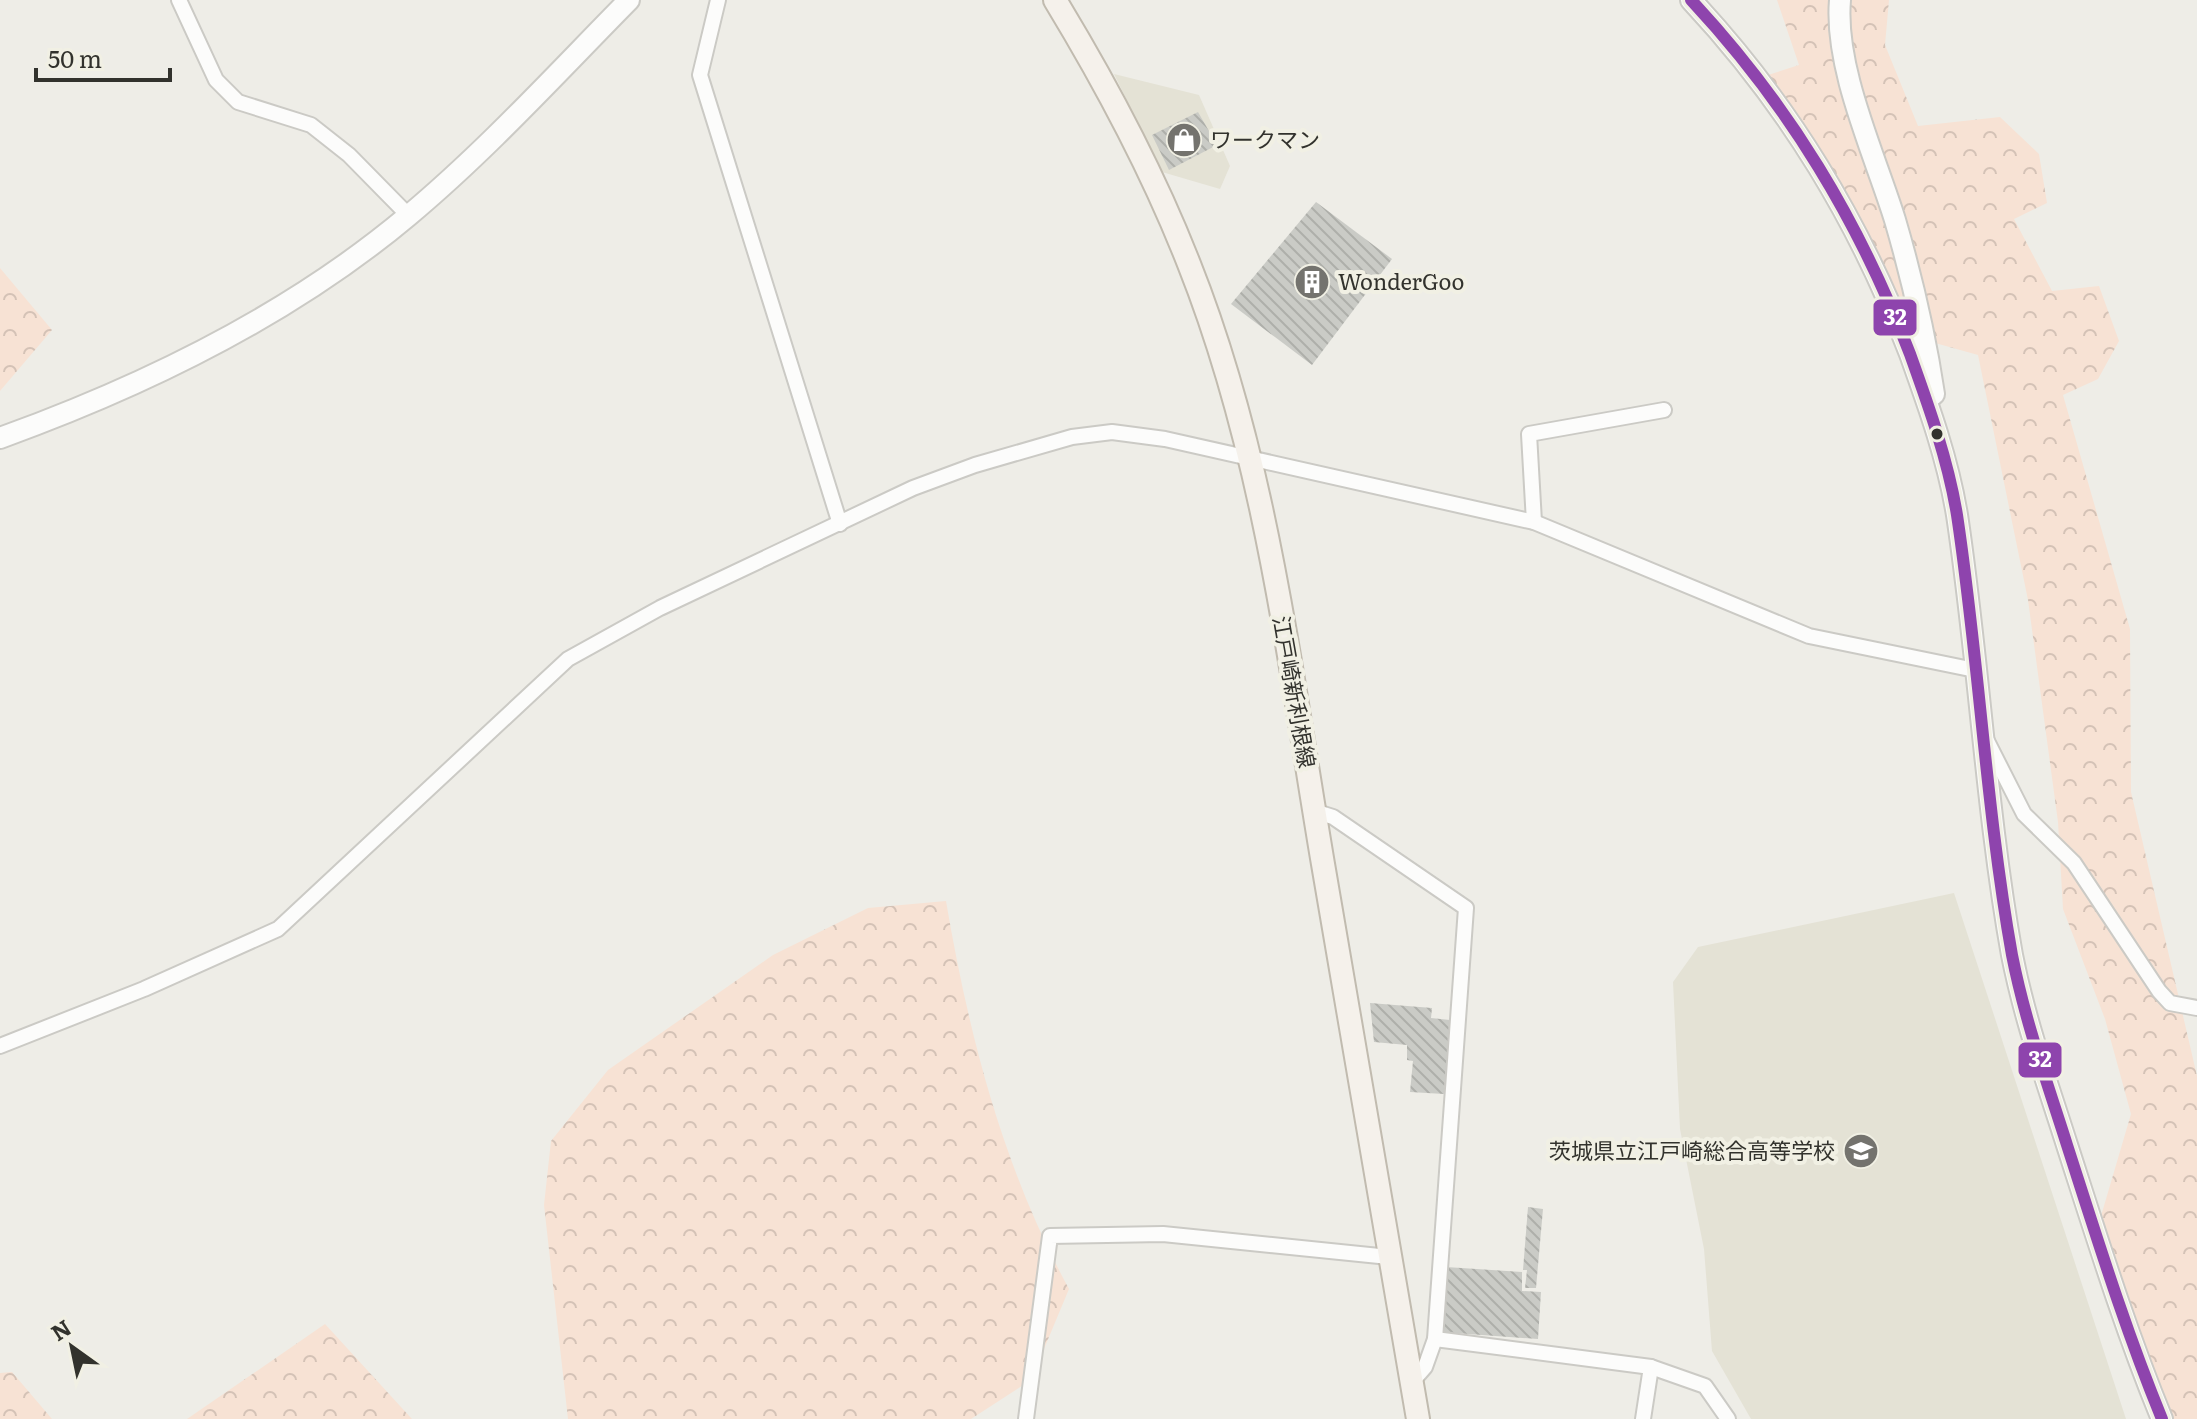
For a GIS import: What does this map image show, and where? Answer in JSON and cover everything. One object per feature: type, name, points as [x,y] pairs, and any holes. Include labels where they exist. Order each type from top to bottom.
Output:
[{"type":"main road","name":"江戸崎新利根線","points":[[1055,0],[1090,57],[1169,216],[1212,328],[1250,457],[1418,1419]]},
{"type":"street","points":[[179,0],[216,80],[238,102],[311,125],[349,155],[409,216]]},
{"type":"street","points":[[0,438],[197,354],[299,293],[409,216],[483,147],[629,0]]},
{"type":"street","points":[[718,0],[700,75],[840,524]]},
{"type":"street","points":[[1691,0],[1765,87],[1816,160],[1846,213],[1876,269],[1940,442]]},
{"type":"street","points":[[1840,0],[1839,19],[1856,104],[1924,321],[1940,442],[1956,513],[2012,952],[2029,1031],[2123,1323],[2162,1419]]},
{"type":"street","points":[[1534,522],[1529,434],[1664,410]]},
{"type":"street","points":[[0,1046],[144,989],[278,929],[568,659],[660,608],[913,488],[1072,437],[1112,432],[1250,457],[1534,522],[1809,636],[1975,670]]},
{"type":"street","points":[[1982,730],[2024,814],[2074,863],[2159,991],[2170,1003],[2197,1008]]},
{"type":"street","points":[[1314,811],[1333,817],[1466,908],[1435,1339],[1425,1367],[1412,1382]]},
{"type":"street","points":[[1026,1419],[1050,1236],[1163,1234],[1389,1257]]},
{"type":"street","points":[[1435,1339],[1651,1367],[1705,1386],[1728,1419]]},
{"type":"street","points":[[1643,1419],[1651,1367]]},
{"type":"shaded area","points":[[1114,74],[1199,95],[1230,166],[1220,189],[1162,172]]},
{"type":"shaded area","name":"茨城県立江戸崎総合高等学校","points":[[1954,893],[2126,1419],[1751,1419],[1712,1351],[1704,1249],[1680,1129],[1673,982],[1698,947]]},
{"type":"green space","points":[[1777,0],[1889,0],[1885,45],[1918,126],[2000,117],[2039,154],[2047,203],[2014,219],[2052,291],[2099,286],[2119,341],[2098,379],[2063,395],[2130,629],[2131,792],[2197,1076],[2197,1419],[2172,1419],[2125,1313],[2101,1216],[2131,1114],[2105,1019],[2063,909],[2058,822],[2028,600],[1978,355],[1903,334],[1831,175],[1768,75],[1799,65]]},
{"type":"green space","points":[[0,268],[52,330],[0,391]]},
{"type":"green space","points":[[946,901],[966,1002],[991,1100],[1025,1196],[1069,1289],[1031,1380],[971,1419],[568,1419],[544,1205],[551,1141],[608,1070],[773,955],[868,908]]},
{"type":"green space","points":[[325,1324],[412,1419],[187,1419]]},
{"type":"green space","points":[[12,1372],[52,1419],[0,1419],[0,1373]]},
{"type":"building","name":"ワークマン","points":[[1198,112],[1217,145],[1169,170],[1152,135]]},
{"type":"building","name":"WonderGoo","points":[[1316,202],[1392,259],[1312,365],[1231,304]]},
{"type":"building","points":[[1370,1003],[1432,1008],[1431,1018],[1450,1020],[1444,1094],[1410,1092],[1413,1061],[1407,1060],[1407,1045],[1374,1042]]},
{"type":"building","points":[[1528,1207],[1543,1209],[1536,1288],[1525,1288],[1527,1270],[1523,1270]]},
{"type":"building","points":[[1446,1267],[1522,1272],[1522,1291],[1541,1292],[1538,1339],[1441,1332]]},
{"type":"transit line","name":"32","points":[[1691,0],[1759,81],[1818,166],[1868,257],[1890,305],[1931,414],[1949,474],[1957,515],[1996,846],[2017,980],[2100,1249],[2162,1419]]},
{"type":"place","name":"ワークマン","points":[[1184,140]]},
{"type":"place","name":"WonderGoo","points":[[1312,282]]},
{"type":"place","name":"茨城県立江戸崎総合高等学校","points":[[1861,1151]]}]
